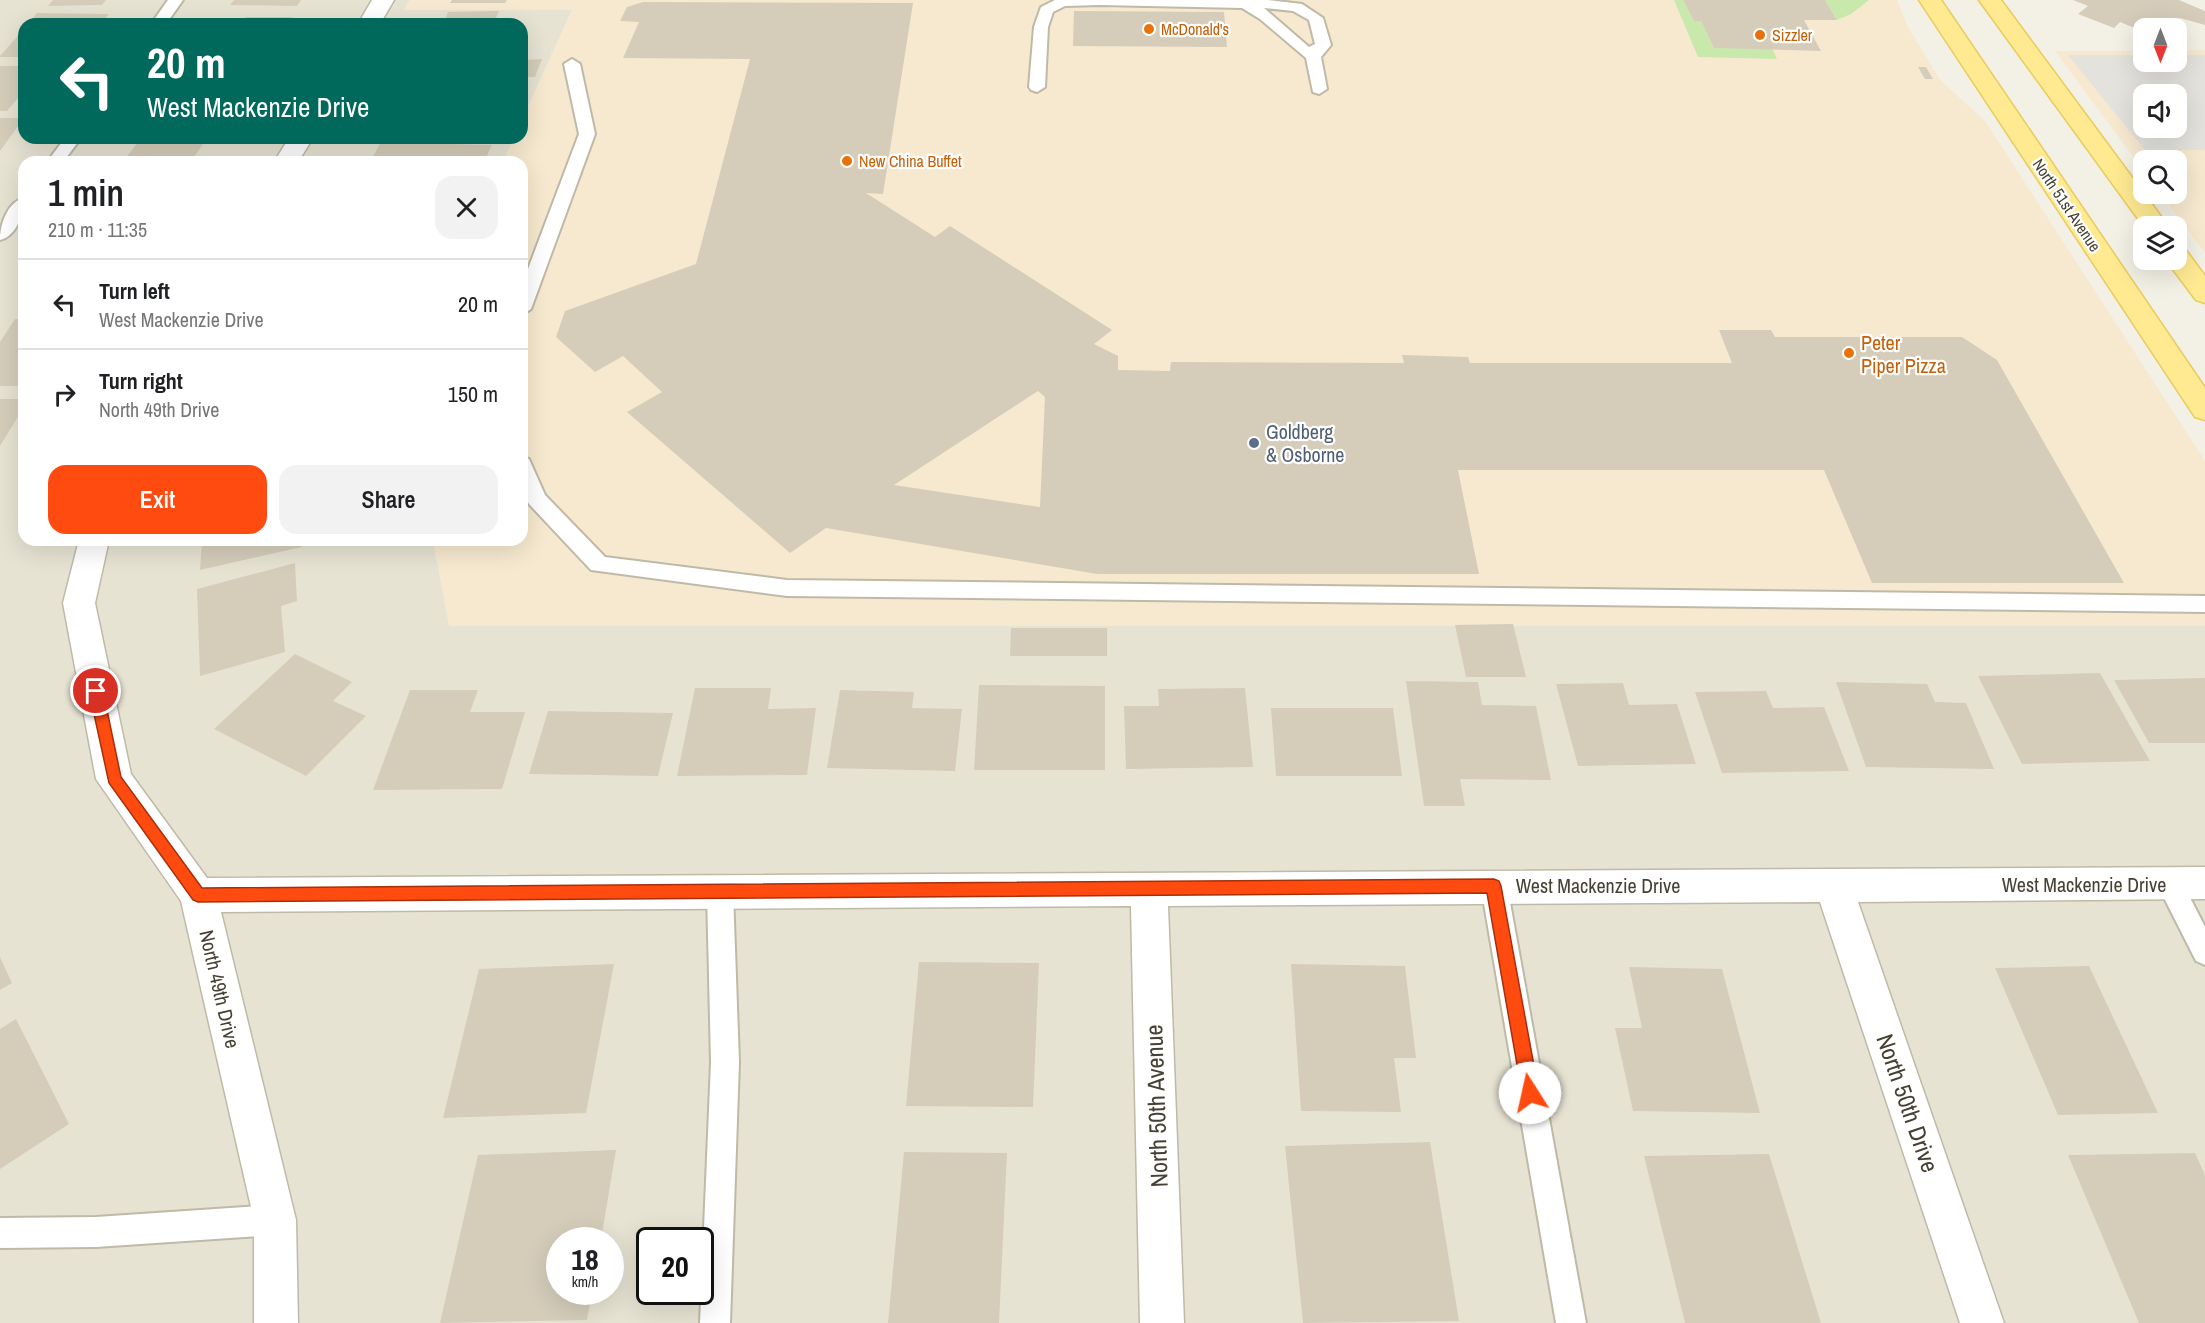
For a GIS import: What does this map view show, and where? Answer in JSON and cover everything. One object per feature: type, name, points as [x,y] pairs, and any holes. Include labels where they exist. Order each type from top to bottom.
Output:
[{"type":"main road","name":"North 51st Avenue","points":[[1930,0],[2205,410]]},
{"type":"main road","points":[[1990,0],[2149,216]]},
{"type":"main road","points":[[2187,270],[2205,294]]},
{"type":"street","points":[[372,18],[383,0]]},
{"type":"street","name":"North 49th Drive","points":[[93,546],[79,603],[114,779],[198,895],[275,1220],[276,1323]]},
{"type":"street","name":"West Mackenzie Drive","points":[[198,895],[1833,884],[2188,884]]},
{"type":"street","name":"North 50th Drive","points":[[1833,884],[1982,1323]]},
{"type":"street","name":"North 50th Avenue","points":[[1149,890],[1162,1323]]},
{"type":"lane","points":[[163,18],[177,0]]},
{"type":"lane","points":[[1037,87],[1041,27],[1046,10],[1062,2],[1100,2],[1297,7],[1316,18],[1323,45],[1314,56],[1319,89]]},
{"type":"lane","points":[[1247,5],[1264,13],[1299,49],[1314,56]]},
{"type":"lane","points":[[528,293],[587,134],[572,64]]},
{"type":"lane","points":[[0,235],[18,211]]},
{"type":"lane","points":[[528,479],[536,499],[599,564],[787,588],[2205,604]]},
{"type":"lane","points":[[2188,884],[2205,953]]},
{"type":"lane","points":[[1494,886],[1571,1323]]},
{"type":"lane","points":[[715,1323],[724,1062],[720,892]]},
{"type":"lane","points":[[0,1233],[96,1232],[275,1220]]},
{"type":"shaded area","points":[[0,0],[410,0],[404,10],[572,10],[528,107],[528,18],[18,18],[18,144],[511,144],[506,156],[18,156],[18,546],[434,546],[450,626],[2205,626],[2205,1323],[0,1323]]},
{"type":"shaded area","points":[[410,0],[1897,0],[1908,27],[1940,80],[1985,121],[2205,461],[2205,626],[449,626],[434,546],[528,546],[528,156],[506,156],[511,144],[528,144],[528,107],[572,10],[404,10]]},
{"type":"shaded area","points":[[2205,50],[2205,253],[2187,229],[2187,216],[2177,216],[2168,204],[2187,204],[2187,150],[2133,150],[2133,156],[2055,51],[2133,51],[2133,72],[2187,72],[2187,51]]},
{"type":"shaded area","points":[[2068,55],[2133,55],[2133,72],[2187,72],[2187,55],[2205,55],[2205,150],[2145,150],[2135,138],[2187,138],[2187,84],[2133,84],[2133,135]]},
{"type":"green space","points":[[1674,0],[1683,0],[1694,21],[1701,21],[1714,48],[1772,48],[1777,59],[1698,57]]},
{"type":"green space","points":[[1825,0],[1869,0],[1851,14],[1837,20]]},
{"type":"building","points":[[53,0],[106,0],[102,5],[48,6]]},
{"type":"building","points":[[234,0],[301,0],[297,6],[230,5]]},
{"type":"building","points":[[452,0],[507,0],[505,3],[450,3]]},
{"type":"building","name":"Sizzler","points":[[1683,0],[1825,0],[1837,20],[1804,20],[1821,51],[1714,48],[1701,21],[1694,21]]},
{"type":"building","points":[[2073,0],[2179,0],[2205,11],[2205,25],[2187,20],[2187,18],[2133,18],[2133,27],[2120,22],[2114,28],[2078,14],[2088,6]]},
{"type":"building","points":[[643,2],[913,3],[883,194],[866,193],[935,237],[950,226],[1112,330],[1094,344],[1118,356],[1118,370],[1170,371],[1171,362],[1404,363],[1402,355],[1468,357],[1470,363],[1732,363],[1719,330],[1771,330],[1775,337],[1962,337],[1997,360],[2124,583],[1872,583],[1824,470],[1458,470],[1479,574],[1097,574],[826,528],[790,553],[627,412],[662,392],[623,356],[595,372],[556,337],[565,311],[696,264],[750,59],[623,58],[639,22],[620,21],[627,7]],"holes":[[[1038,391],[1045,397],[1040,507],[894,485]]]},
{"type":"building","points":[[499,11],[496,18],[446,18],[448,12]]},
{"type":"building","name":"McDonald's","points":[[1074,11],[1224,12],[1227,47],[1073,46]]},
{"type":"building","points":[[37,13],[109,14],[106,18],[33,18]]},
{"type":"building","points":[[246,17],[292,17],[291,18]]},
{"type":"building","points":[[18,36],[18,57],[0,56]]},
{"type":"building","points":[[542,59],[535,77],[528,77],[528,60]]},
{"type":"building","points":[[0,66],[18,66],[18,98],[7,111],[0,111]]},
{"type":"building","points":[[1918,67],[1926,67],[1933,79],[1925,79]]},
{"type":"building","points":[[0,118],[18,118],[18,126],[0,151]]},
{"type":"building","points":[[136,144],[203,144],[195,156],[128,156]]},
{"type":"building","points":[[380,144],[492,145],[487,156],[373,156]]},
{"type":"building","points":[[15,319],[18,319],[18,386],[0,386],[0,342]]},
{"type":"building","points":[[0,399],[18,399],[18,417],[0,446]]},
{"type":"building","points":[[202,546],[302,546],[302,547],[200,570]]},
{"type":"building","points":[[295,563],[297,601],[281,606],[285,652],[200,676],[197,589]]},
{"type":"building","points":[[1513,624],[1526,677],[1466,677],[1455,625]]},
{"type":"building","points":[[1011,628],[1107,628],[1107,656],[1010,656]]},
{"type":"building","points":[[295,654],[352,682],[333,701],[366,716],[306,776],[214,729]]},
{"type":"building","points":[[2100,673],[2150,761],[2022,764],[1978,676]]},
{"type":"building","points":[[2205,678],[2205,743],[2149,743],[2114,680]]},
{"type":"building","points":[[1406,681],[1478,682],[1482,705],[1536,706],[1551,780],[1460,779],[1465,806],[1424,806]]},
{"type":"building","points":[[1836,682],[1927,684],[1935,702],[1966,703],[1994,769],[1866,767]]},
{"type":"building","points":[[1623,683],[1629,705],[1677,704],[1696,764],[1578,766],[1556,684]]},
{"type":"building","points":[[979,685],[1105,686],[1105,770],[974,770]]},
{"type":"building","points":[[695,688],[771,688],[768,709],[816,708],[807,775],[677,776]]},
{"type":"building","points":[[1245,688],[1253,767],[1126,769],[1124,706],[1159,706],[1158,689]]},
{"type":"building","points":[[410,690],[478,690],[470,712],[525,712],[502,789],[373,790]]},
{"type":"building","points":[[840,690],[914,692],[912,708],[962,709],[955,771],[827,768]]},
{"type":"building","points":[[1766,691],[1773,708],[1824,707],[1849,771],[1722,773],[1695,692]]},
{"type":"building","points":[[1271,708],[1393,708],[1402,776],[1276,776]]},
{"type":"building","points":[[548,711],[673,713],[658,776],[529,774]]},
{"type":"building","points":[[0,957],[12,983],[0,990]]},
{"type":"building","points":[[919,962],[1039,963],[1033,1107],[906,1106]]},
{"type":"building","points":[[614,964],[586,1113],[443,1118],[479,969]]},
{"type":"building","points":[[1291,964],[1405,966],[1416,1058],[1394,1058],[1401,1112],[1301,1111]]},
{"type":"building","points":[[2089,966],[2158,1113],[2058,1115],[1995,968]]},
{"type":"building","points":[[1629,967],[1722,969],[1760,1113],[1633,1111],[1615,1028],[1642,1028]]},
{"type":"building","points":[[16,1019],[69,1124],[0,1169],[0,1029]]},
{"type":"building","points":[[1430,1142],[1459,1321],[1303,1323],[1285,1146]]},
{"type":"building","points":[[616,1150],[603,1227],[546,1227],[546,1305],[590,1305],[587,1320],[440,1323],[478,1155]]},
{"type":"building","points":[[904,1152],[1007,1153],[999,1323],[888,1323]]},
{"type":"building","points":[[2195,1153],[2205,1175],[2205,1323],[2139,1323],[2068,1155]]},
{"type":"building","points":[[1769,1154],[1821,1323],[1685,1323],[1644,1156]]},
{"type":"place","name":"McDonald's","points":[[1149,29]]},
{"type":"place","name":"Sizzler","points":[[1760,35]]},
{"type":"place","name":"New China Buffet","points":[[847,161]]},
{"type":"place","name":"Peter Piper Pizza","points":[[1849,353]]},
{"type":"place","name":"Goldberg & Osborne","points":[[1254,443]]},
{"type":"route","points":[[96,691],[114,779],[198,895],[1494,886],[1530,1093]]}]
